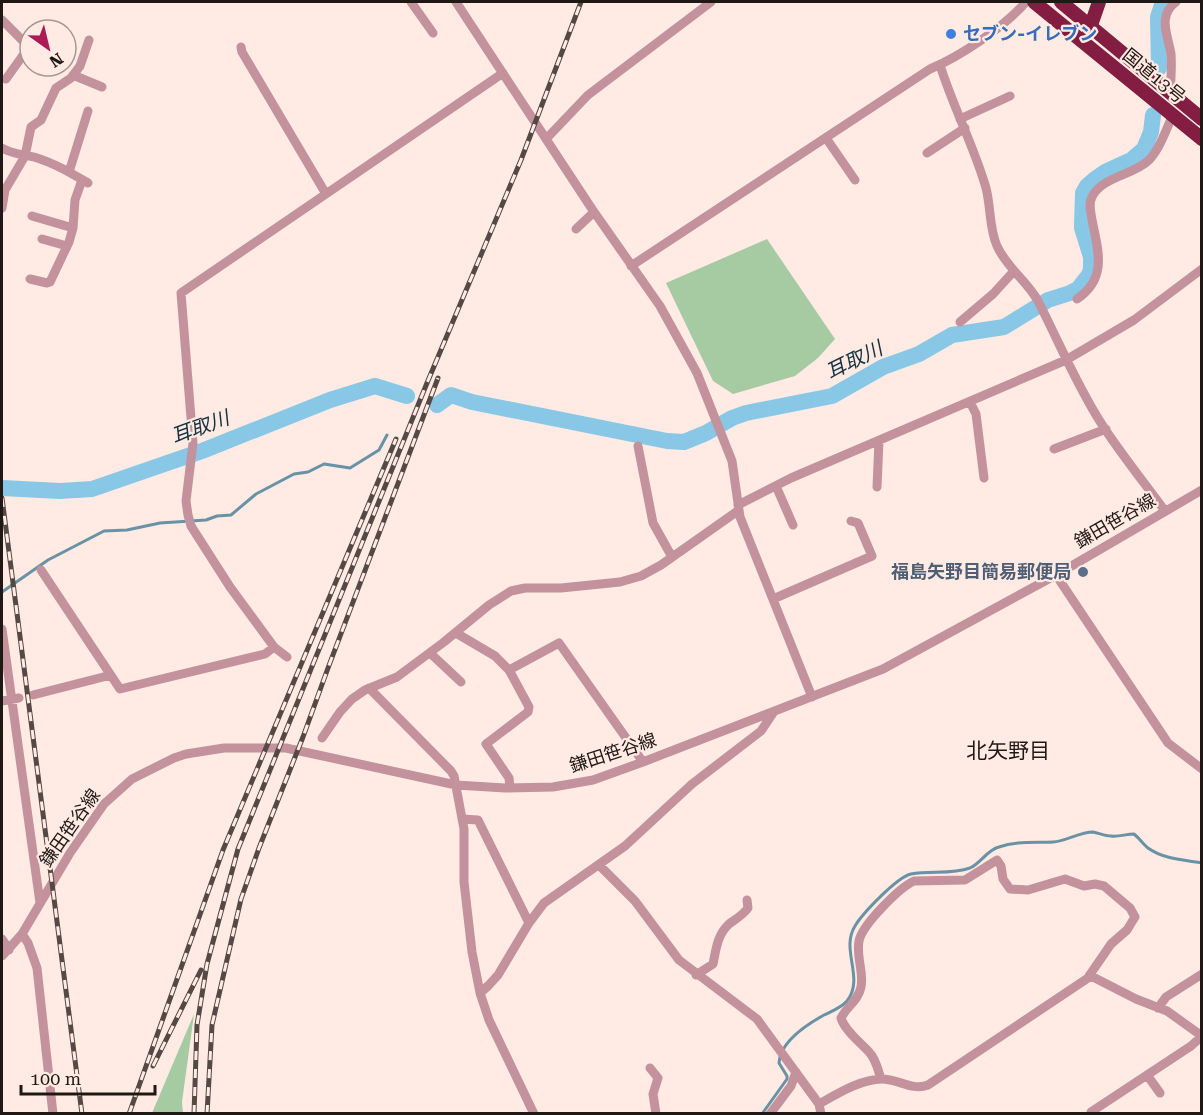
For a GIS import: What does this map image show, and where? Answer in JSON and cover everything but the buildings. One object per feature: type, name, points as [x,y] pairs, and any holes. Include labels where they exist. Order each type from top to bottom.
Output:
[{"type":"highway","name":"国道13号","points":[[1034,2],[1202,139]]},
{"type":"highway","name":"国道13号","points":[[1061,2],[1080,8],[1092,27],[1202,119]]},
{"type":"highway","points":[[1083,41],[1092,27],[1100,2]]},
{"type":"highway","points":[[1069,30],[1080,8]]},
{"type":"street","points":[[411,2],[433,33]]},
{"type":"street","points":[[456,2],[593,211],[660,306],[697,373],[732,460],[738,508],[812,698]]},
{"type":"street","points":[[547,138],[588,94],[711,2]]},
{"type":"street","points":[[632,266],[1012,17],[1026,2]]},
{"type":"street","points":[[1170,93],[1171,56],[1164,19],[1171,5],[1176,2]]},
{"type":"street","points":[[2,20],[18,34]]},
{"type":"street","points":[[78,68],[85,57],[89,40]]},
{"type":"street","points":[[241,47],[326,194]]},
{"type":"street","points":[[6,79],[18,62]]},
{"type":"street","points":[[939,65],[965,128],[986,189],[996,244],[1014,272],[1025,282],[1037,300],[1066,360],[1106,429],[1165,511]]},
{"type":"street","points":[[287,657],[274,647],[230,587],[191,526],[186,501],[193,442],[181,293],[503,73]]},
{"type":"street","points":[[78,77],[102,87]]},
{"type":"street","points":[[2,208],[5,190],[25,156],[31,127],[41,120],[56,87],[69,78]]},
{"type":"street","points":[[960,119],[1010,96]]},
{"type":"street","points":[[69,172],[88,111]]},
{"type":"street","points":[[1077,299],[1090,288],[1098,272],[1099,262],[1090,207],[1092,197],[1101,187],[1149,160],[1173,115]]},
{"type":"street","points":[[927,153],[965,128]]},
{"type":"street","points":[[825,138],[855,180]]},
{"type":"street","points":[[2,148],[10,153],[42,160],[85,182],[75,200],[73,228],[67,246],[50,282],[30,279]]},
{"type":"street","points":[[576,230],[593,211]]},
{"type":"street","points":[[32,216],[73,228]]},
{"type":"street","points":[[42,239],[67,246]]},
{"type":"street","points":[[322,738],[352,699],[369,688],[397,677],[489,605],[511,591],[525,588],[561,588],[620,582],[641,576],[672,557],[738,508],[776,486],[1066,360],[1134,320],[1202,269]]},
{"type":"street","points":[[960,322],[993,294],[1014,272]]},
{"type":"street","points":[[970,402],[976,414],[984,478]]},
{"type":"street","points":[[1054,449],[1106,429]]},
{"type":"street","points":[[877,487],[879,441]]},
{"type":"street","points":[[638,446],[653,523],[672,557]]},
{"type":"street","points":[[776,486],[793,525]]},
{"type":"street","name":"鎌田笹谷線","points":[[5,953],[22,934],[84,831],[112,795],[151,769],[186,754],[224,748],[286,748],[456,785],[510,788],[572,784],[593,780],[812,698],[894,664],[1056,575],[1202,490]]},
{"type":"street","points":[[774,598],[872,556],[858,523],[851,521]]},
{"type":"street","points":[[41,570],[120,688],[265,654],[274,647]]},
{"type":"street","points":[[1056,575],[1168,743],[1202,770]]},
{"type":"street","points":[[2,629],[10,700],[40,903]]},
{"type":"street","points":[[456,633],[495,656],[509,670],[529,707],[528,712],[486,744],[509,778],[510,788]]},
{"type":"street","points":[[509,670],[559,643],[643,762]]},
{"type":"street","points":[[430,652],[461,682]]},
{"type":"street","points":[[33,695],[111,675]]},
{"type":"street","points":[[369,688],[451,771],[462,819],[472,952],[480,993],[489,1020],[534,1113]]},
{"type":"street","points":[[480,993],[498,975],[529,922],[544,903],[625,846],[692,784],[761,731],[773,713]]},
{"type":"street","points":[[462,819],[478,820],[529,922]]},
{"type":"street","points":[[599,866],[635,901],[670,951],[696,975],[757,1019],[786,1056],[820,1109],[857,1085],[881,1079],[918,1088],[928,1086],[1089,976],[1111,944],[1127,930],[1135,917],[1130,908],[1104,886],[1095,884],[1084,886],[1065,879],[1028,890],[1014,891],[1003,879],[1001,866],[997,860],[964,880],[914,881],[907,884],[897,892],[862,933],[859,942],[861,987],[854,1003],[841,1018],[856,1040],[872,1057],[881,1079]]},
{"type":"street","points":[[696,975],[713,964],[720,936],[727,927],[744,914],[748,908],[747,900]]},
{"type":"street","points":[[22,934],[28,943],[37,968],[53,1113]]},
{"type":"street","points":[[2,939],[5,953]]},
{"type":"street","points":[[1158,1008],[1166,997],[1202,974]]},
{"type":"street","points":[[1089,976],[1178,1017],[1202,1036],[1191,1046],[1091,1112]]},
{"type":"street","points":[[650,1068],[658,1078],[653,1094],[656,1113]]},
{"type":"street","points":[[770,1113],[791,1086],[796,1072]]},
{"type":"street","points":[[1147,1075],[1160,1093]]},
{"type":"green space","points":[[767,239],[835,339],[818,358],[795,376],[733,394],[713,381],[666,283]]},
{"type":"green space","points":[[194,1014],[182,1102],[183,1113],[152,1113]]},
{"type":"waterway","name":"耳取川","points":[[1159,68],[1158,17],[1163,2]]},
{"type":"waterway","name":"耳取川","points":[[437,405],[451,395],[472,402],[667,441],[684,442],[746,413],[832,396],[883,367],[919,354],[952,335],[1004,327],[1048,300],[1078,289],[1089,275],[1091,257],[1082,228],[1083,193],[1095,179],[1131,160],[1144,149],[1151,132],[1153,115]]},
{"type":"waterway","name":"耳取川","points":[[2,488],[60,491],[92,489],[202,451],[330,400],[375,386],[407,396]]},
{"type":"waterway","points":[[2,592],[48,560],[104,531],[127,530],[160,523],[206,520],[231,515],[256,494],[294,474],[308,472],[324,464],[350,468],[379,450],[387,435]]},
{"type":"waterway","points":[[762,1114],[787,1079],[779,1063],[780,1055],[789,1041],[810,1024],[842,1006],[852,992],[854,983],[850,945],[855,926],[880,897],[905,877],[918,873],[970,868],[991,851],[1005,845],[1053,842],[1093,832],[1106,836],[1134,834],[1148,848],[1160,855],[1202,863]]},
{"type":"railway","points":[[194,1114],[197,1025],[207,964],[238,849],[427,383],[521,160],[581,2]]},
{"type":"railway","points":[[207,1114],[212,1025],[241,899],[438,378]]},
{"type":"railway","points":[[129,1114],[223,850],[396,439]]},
{"type":"railway","points":[[2,498],[82,1114]]},
{"type":"railway","points":[[153,1066],[201,970]]},
{"type":"place","name":"セブン-イレブン","points":[[951,34]]},
{"type":"place","name":"福島矢野目簡易郵便局","points":[[1083,572]]},
{"type":"district","name":"北矢野目","points":[[1008,751]]}]
